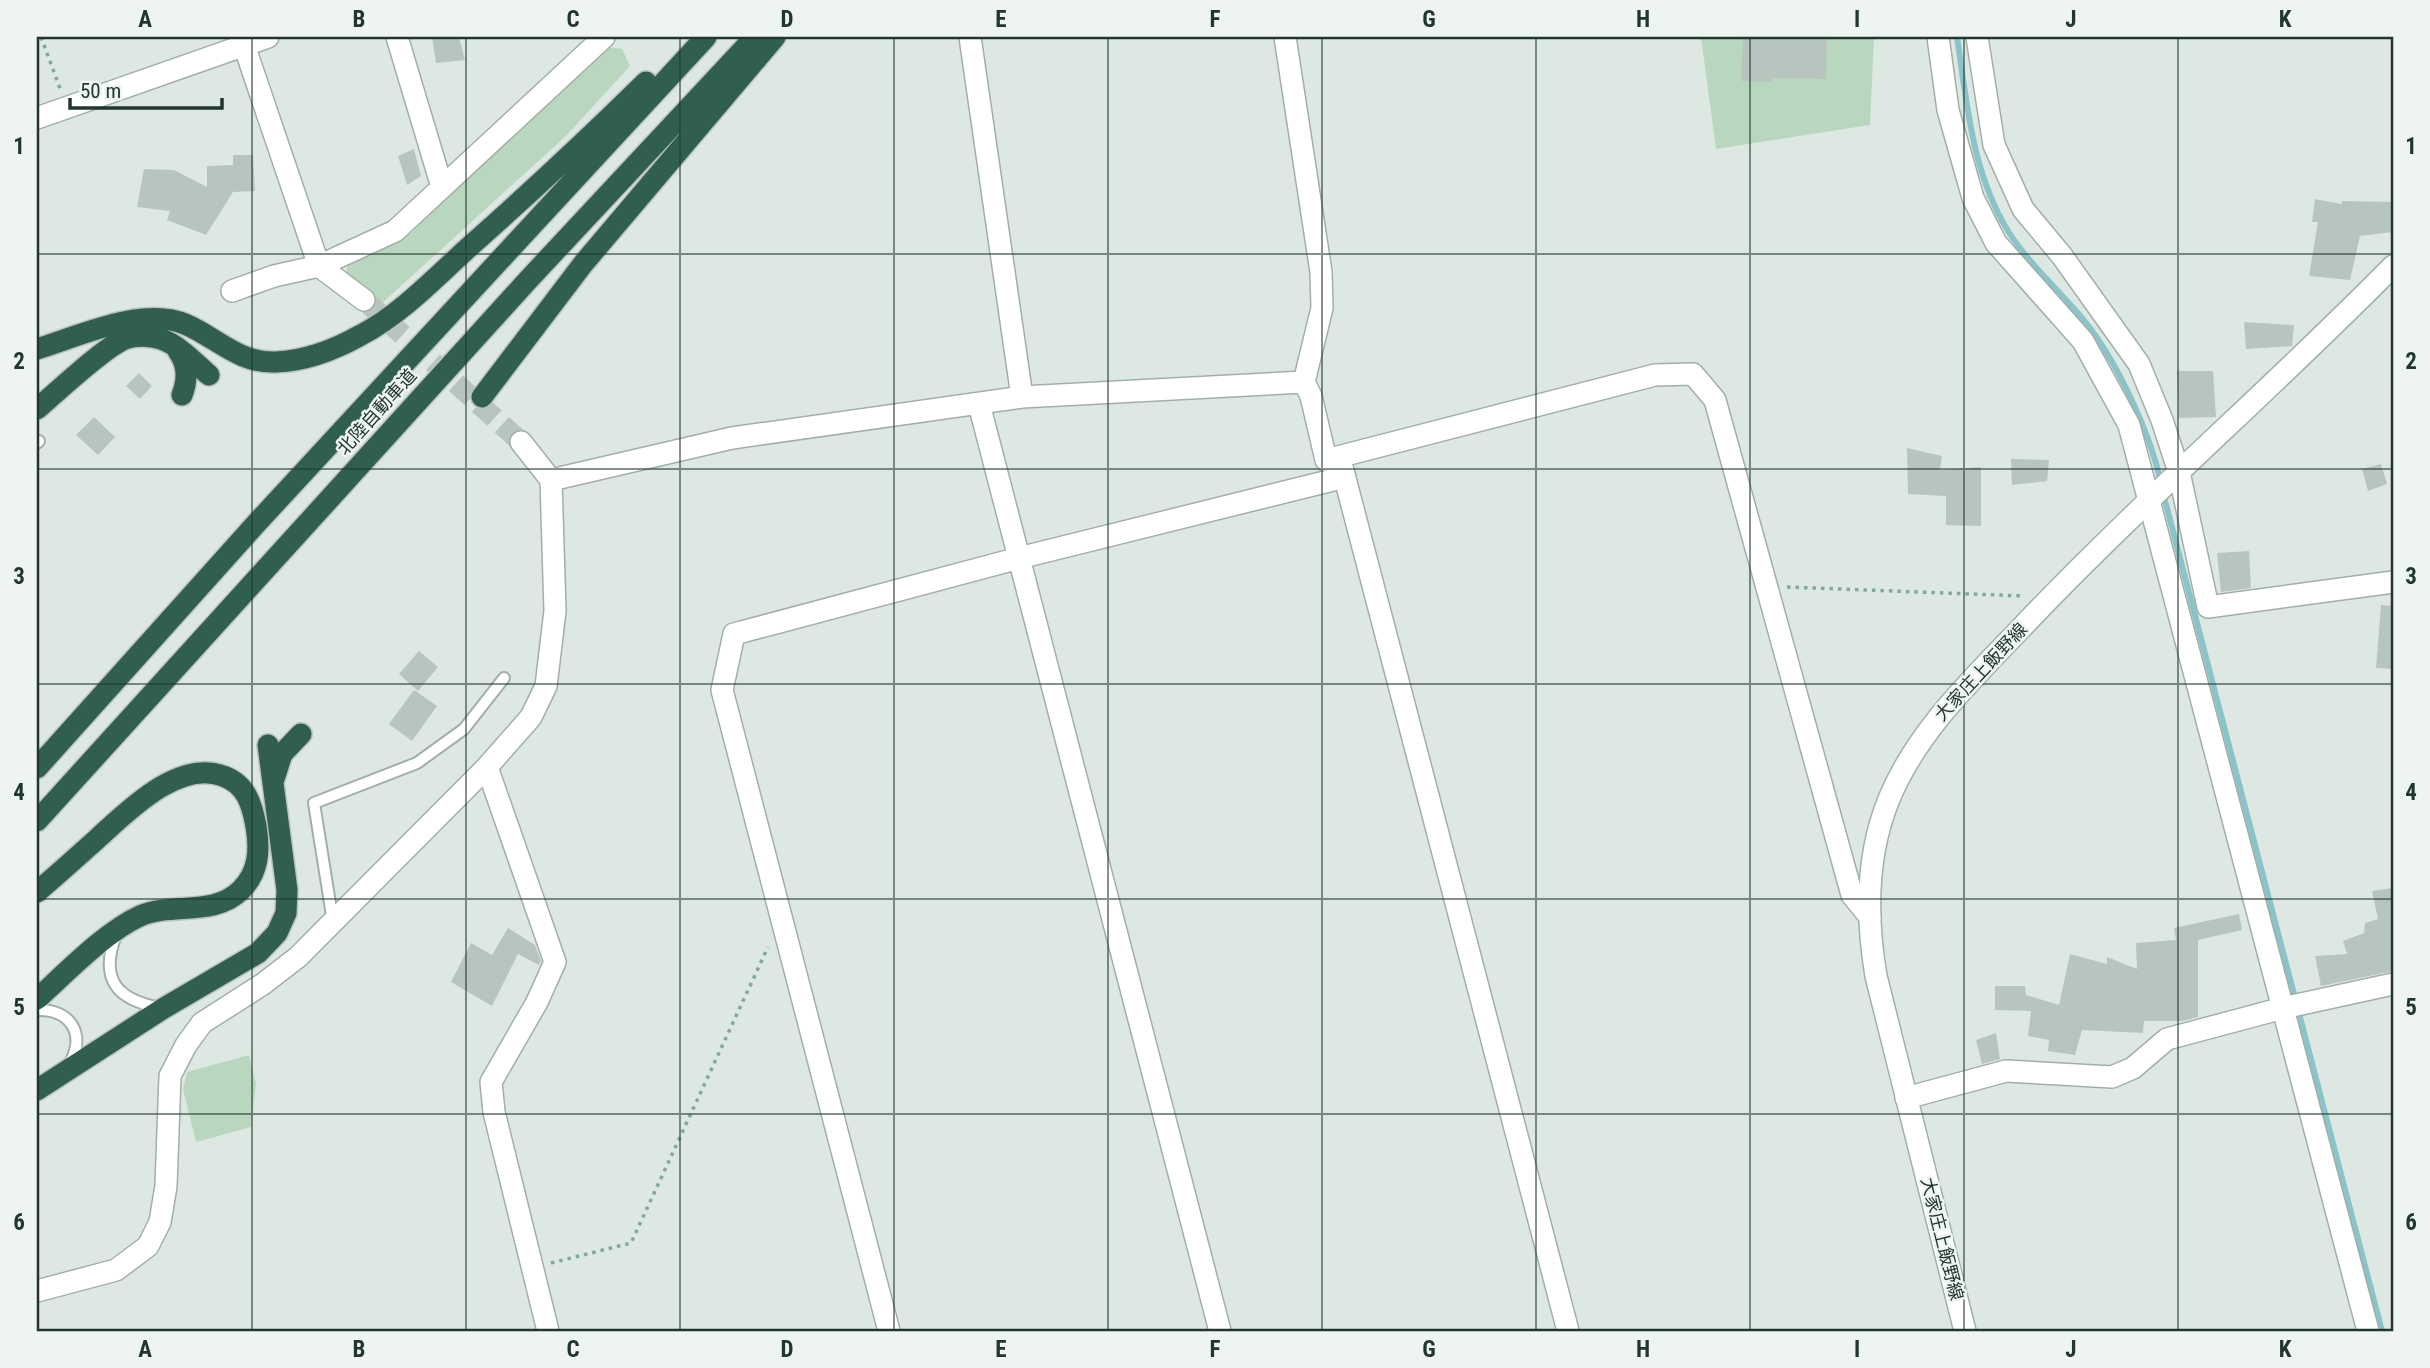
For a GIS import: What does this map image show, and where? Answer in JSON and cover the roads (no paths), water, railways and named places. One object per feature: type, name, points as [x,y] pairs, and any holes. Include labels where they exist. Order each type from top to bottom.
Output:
[{"type":"highway","points":[[37,349],[130,320],[148,317],[166,318],[186,324],[236,354],[256,361],[276,362],[301,358],[342,345],[364,334],[415,296],[573,154],[690,37]]},
{"type":"highway","name":"北陸自動車道","points":[[37,768],[264,516],[706,37]]},
{"type":"highway","name":"北陸自動車道","points":[[37,821],[529,279],[755,37]]},
{"type":"highway","points":[[482,397],[583,264],[775,37]]},
{"type":"highway","points":[[37,409],[111,346],[127,338],[162,339],[209,375]]},
{"type":"highway","points":[[175,347],[184,359],[187,373],[182,395]]},
{"type":"highway","points":[[273,786],[276,767],[282,754],[301,734]]},
{"type":"highway","points":[[37,1090],[164,1008],[258,953],[277,933],[286,913],[288,890],[268,745]]},
{"type":"highway","points":[[37,892],[135,805],[178,778],[197,773],[218,774],[234,780],[244,791],[252,807],[259,856],[253,874],[241,890],[225,902],[141,916],[117,930],[37,999]]},
{"type":"street","points":[[37,118],[268,37]]},
{"type":"street","points":[[397,37],[442,187]]},
{"type":"street","points":[[232,291],[274,276],[319,266],[395,231],[604,37]]},
{"type":"street","points":[[970,37],[1023,397]]},
{"type":"street","points":[[1284,37],[1321,272],[1322,309],[1304,382],[1311,396],[1326,460],[1342,467]]},
{"type":"street","points":[[1938,37],[1948,110],[1973,198],[1996,243],[2083,341],[2129,425],[2152,498],[2177,612],[2368,1331]]},
{"type":"street","points":[[1978,37],[1994,145],[2023,209],[2070,267],[2139,364],[2162,420],[2207,607]]},
{"type":"street","points":[[244,45],[319,266],[364,300]]},
{"type":"street","name":"大家庄上飯野線","points":[[1965,1331],[1876,976],[1869,885],[1880,828],[1889,799],[1914,751],[1940,713],[2051,597],[2324,336],[2393,266]]},
{"type":"street","points":[[889,1331],[722,690],[734,634],[1019,558],[1342,467],[1655,374],[1693,374],[1715,400],[1852,895],[1870,917]]},
{"type":"street","points":[[551,480],[732,438],[788,428],[1023,397],[1304,382]]},
{"type":"street","points":[[979,404],[1220,1331]]},
{"type":"street","points":[[37,1292],[116,1270],[149,1245],[160,1222],[166,1186],[170,1076],[186,1045],[202,1023],[272,978],[298,957],[487,767],[531,717],[545,686],[555,611],[551,480],[521,442]]},
{"type":"street","points":[[1342,467],[1568,1331]]},
{"type":"street","points":[[2177,612],[2393,582]]},
{"type":"street","points":[[487,767],[555,962],[537,1002],[491,1082],[494,1112],[548,1331]]},
{"type":"street","points":[[1906,1098],[2006,1071],[2112,1077],[2133,1068],[2167,1039],[2283,1008],[2393,984]]},
{"type":"lane","points":[[333,922],[314,803],[417,763],[464,729],[505,678]]},
{"type":"lane","points":[[117,930],[109,963],[110,976],[115,986],[134,1001],[164,1008]]},
{"type":"lane","points":[[37,1010],[56,1011],[66,1017],[74,1027],[76,1052],[65,1073]]},
{"type":"waterway","points":[[1957,37],[1973,137],[1986,186],[1996,209],[2024,253],[2091,329],[2117,370],[2148,439],[2161,483]]},
{"type":"waterway","points":[[2163,493],[2382,1331]]},
{"type":"tunnel","points":[[364,300],[521,442]]}]
